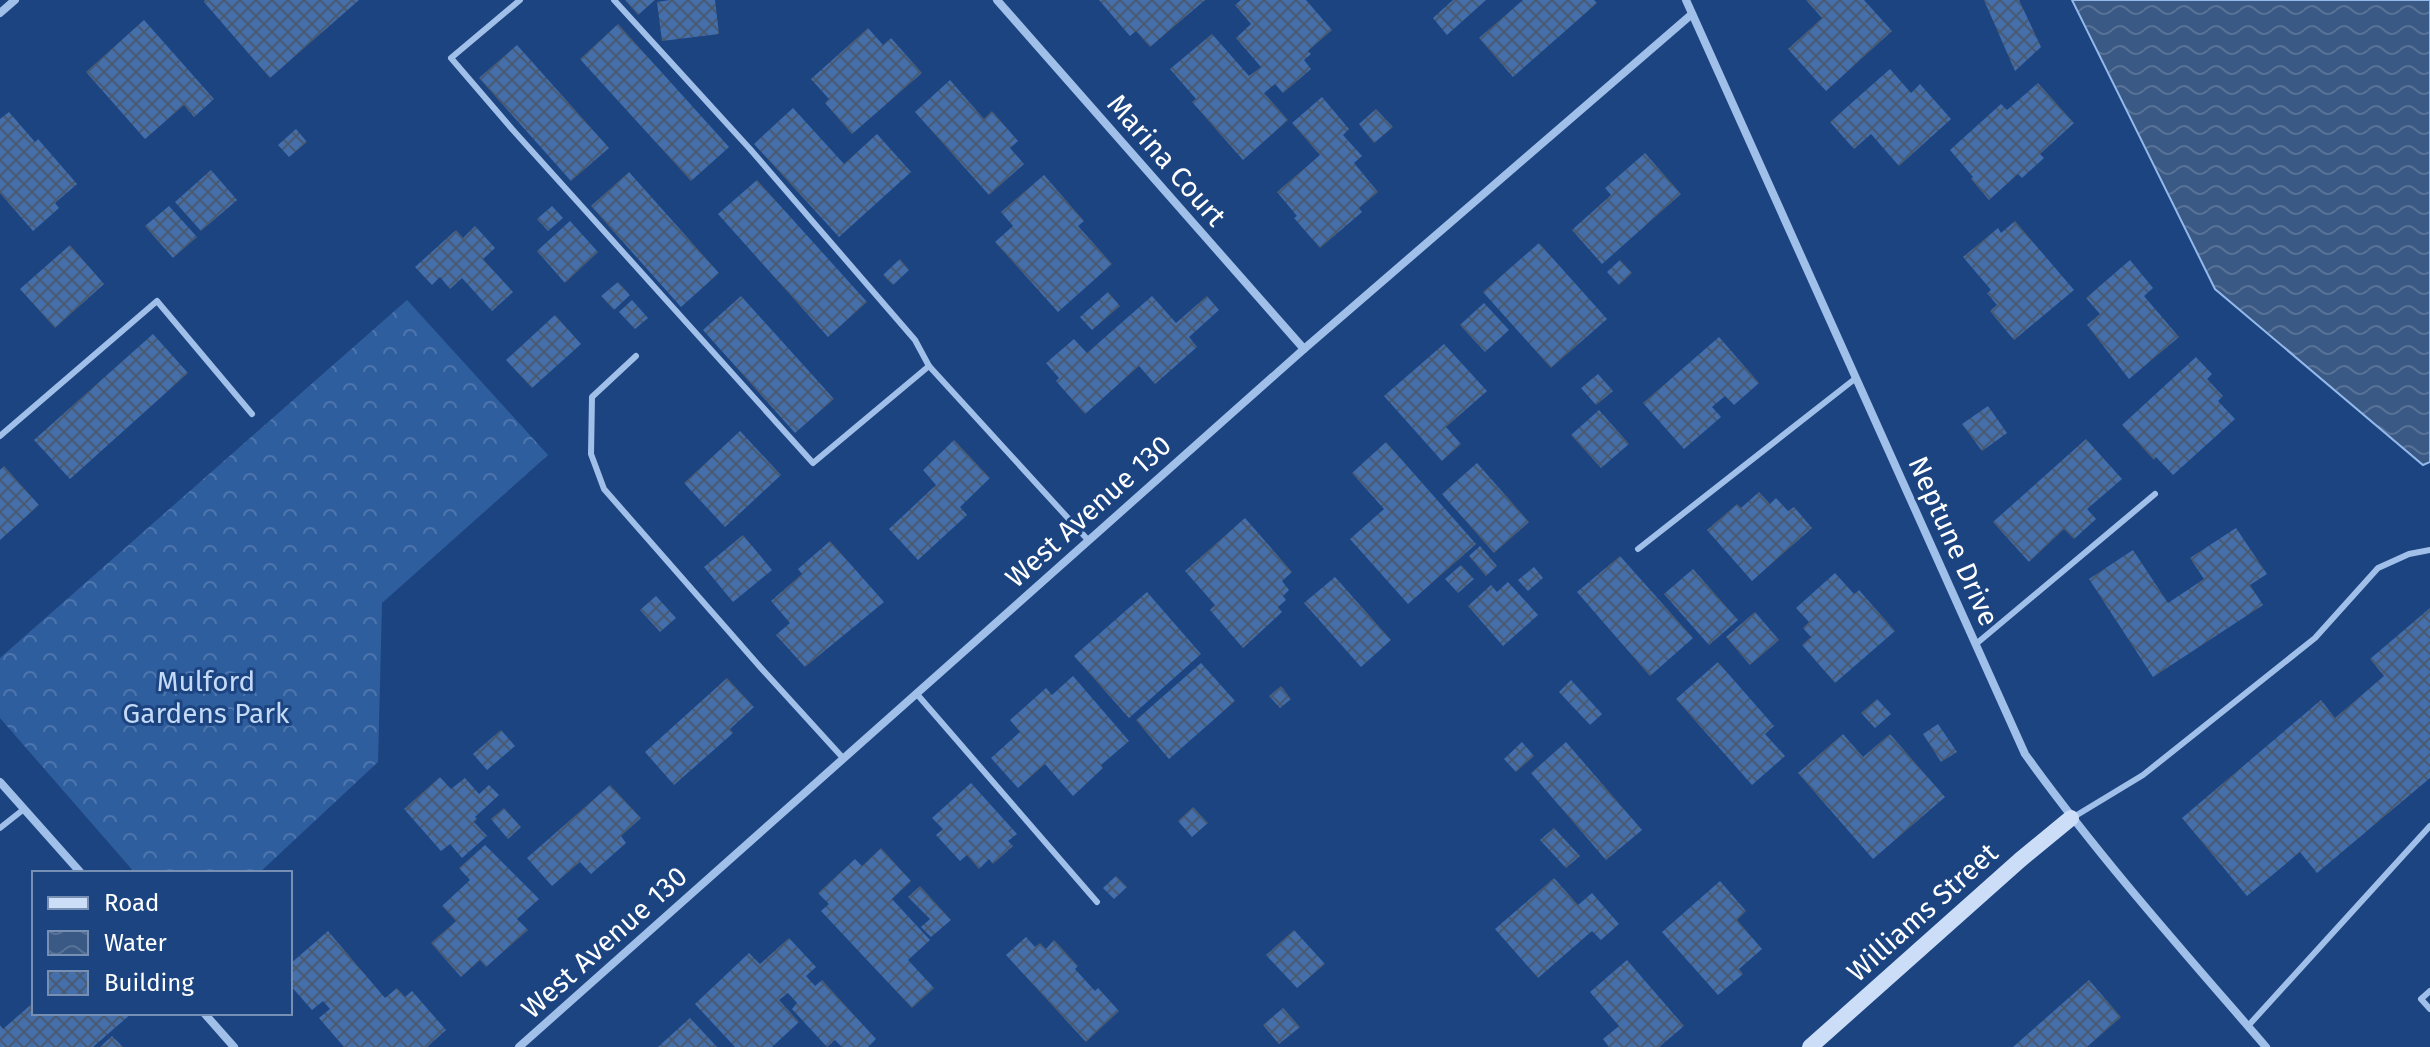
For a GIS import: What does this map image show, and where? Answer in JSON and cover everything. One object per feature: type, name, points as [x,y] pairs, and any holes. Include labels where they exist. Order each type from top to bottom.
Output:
[{"type":"street","points":[[0,13],[15,0]]},
{"type":"street","name":"Marina Court","points":[[997,0],[1304,349]]},
{"type":"street","name":"Neptune Drive","points":[[1686,0],[2025,754],[2071,818],[2266,1047]]},
{"type":"street","name":"West Avenue 130","points":[[519,1047],[1304,349],[1692,14]]},
{"type":"street","points":[[0,782],[79,871]]},
{"type":"street","name":"Williams Street","points":[[1810,1047],[2071,818]]},
{"type":"street","points":[[206,1015],[234,1047]]},
{"type":"lane","points":[[520,0],[451,58],[813,463],[929,366]]},
{"type":"lane","points":[[614,0],[750,149],[915,340],[929,366],[1088,540]]},
{"type":"lane","points":[[0,436],[157,301],[252,414]]},
{"type":"lane","points":[[636,356],[592,397],[591,454],[604,489],[843,758]]},
{"type":"lane","points":[[1638,549],[1856,378]]},
{"type":"lane","points":[[1976,644],[2155,494]]},
{"type":"lane","points":[[2071,818],[2143,775],[2315,638],[2378,568],[2409,554],[2430,550]]},
{"type":"lane","points":[[916,693],[1097,902]]},
{"type":"lane","points":[[0,828],[24,809]]},
{"type":"lane","points":[[2248,1026],[2430,826]]},
{"type":"lane","points":[[2430,991],[2421,999],[2430,1009]]},
{"type":"green space","name":"Mulford Gardens Park","points":[[407,300],[548,455],[382,603],[378,762],[261,871],[133,871],[0,718],[0,658]]},
{"type":"water","points":[[2072,0],[2430,0],[2430,462],[2423,465],[2215,289]]},
{"type":"building","points":[[205,0],[359,0],[270,78]]},
{"type":"building","points":[[625,0],[655,0],[638,15]]},
{"type":"building","points":[[715,0],[719,34],[662,41],[657,2]]},
{"type":"building","points":[[1099,0],[1205,0],[1150,47],[1136,31],[1130,36]]},
{"type":"building","points":[[1241,0],[1306,0],[1332,30],[1308,51],[1311,54],[1304,60],[1311,69],[1283,93],[1275,84],[1264,93],[1288,120],[1243,160],[1192,102],[1196,99],[1170,69],[1212,34],[1249,76],[1261,67],[1236,38],[1251,24],[1235,5]]},
{"type":"building","points":[[1453,0],[1486,0],[1447,35],[1433,18]]},
{"type":"building","points":[[1523,0],[1594,0],[1597,3],[1513,77],[1479,38]]},
{"type":"building","points":[[1806,0],[1864,0],[1892,31],[1826,91],[1788,49],[1822,18]]},
{"type":"building","points":[[1984,0],[2019,0],[2041,47],[2015,71]]},
{"type":"building","points":[[144,20],[214,99],[194,117],[184,105],[145,139],[86,72]]},
{"type":"building","points":[[618,24],[729,147],[691,181],[580,59]]},
{"type":"building","points":[[868,28],[883,45],[891,38],[922,73],[852,134],[825,103],[829,99],[811,79]]},
{"type":"building","points":[[517,45],[609,148],[571,181],[479,78]]},
{"type":"building","points":[[1890,69],[1911,93],[1920,84],[1951,119],[1899,166],[1871,134],[1854,149],[1830,122]]},
{"type":"building","points":[[950,80],[984,119],[992,111],[1018,141],[1010,148],[1024,164],[989,195],[915,112]]},
{"type":"building","points":[[2038,83],[2074,123],[2040,154],[2044,158],[2022,178],[2018,174],[1989,200],[1950,150],[2001,104],[2007,110]]},
{"type":"building","points":[[1322,97],[1349,129],[1343,135],[1362,156],[1354,163],[1378,192],[1359,208],[1362,212],[1320,248],[1277,192],[1320,155],[1292,123]]},
{"type":"building","points":[[793,108],[844,164],[877,134],[911,172],[839,237],[754,144]]},
{"type":"building","points":[[1376,109],[1393,127],[1374,143],[1359,124]]},
{"type":"building","points":[[9,112],[35,142],[38,139],[77,184],[55,203],[59,208],[33,231],[0,193],[0,119]]},
{"type":"building","points":[[296,129],[307,142],[289,157],[278,145]]},
{"type":"building","points":[[1645,153],[1681,194],[1602,264],[1572,230],[1611,195],[1605,188]]},
{"type":"building","points":[[211,170],[237,200],[201,231],[175,202]]},
{"type":"building","points":[[629,172],[719,273],[681,307],[591,206]]},
{"type":"building","points":[[1044,175],[1084,221],[1078,226],[1112,264],[1058,312],[995,242],[1013,226],[1001,212]]},
{"type":"building","points":[[757,180],[867,302],[828,337],[718,214]]},
{"type":"building","points":[[169,206],[197,237],[173,258],[145,226]]},
{"type":"building","points":[[552,206],[563,218],[548,231],[537,219]]},
{"type":"building","points":[[570,221],[598,252],[565,283],[537,251]]},
{"type":"building","points":[[2015,221],[2074,290],[2014,340],[1990,311],[1997,305],[1987,293],[1991,290],[1963,257],[1998,228],[2001,233]]},
{"type":"building","points":[[475,226],[495,248],[483,259],[513,292],[492,311],[462,278],[450,289],[440,277],[432,285],[415,267],[456,230],[463,238]]},
{"type":"building","points":[[1539,243],[1607,319],[1551,368],[1483,292]]},
{"type":"building","points":[[70,245],[104,284],[55,328],[20,289]]},
{"type":"building","points":[[900,259],[909,270],[893,285],[883,275]]},
{"type":"building","points":[[1620,260],[1632,273],[1619,285],[1607,272]]},
{"type":"building","points":[[2130,260],[2153,288],[2144,296],[2179,337],[2129,379],[2087,325],[2100,314],[2086,298]]},
{"type":"building","points":[[618,282],[630,295],[614,310],[601,296]]},
{"type":"building","points":[[1108,292],[1120,306],[1092,330],[1080,317]]},
{"type":"building","points":[[741,296],[834,399],[795,433],[703,330]]},
{"type":"building","points":[[1152,296],[1176,323],[1207,296],[1219,310],[1189,337],[1197,347],[1155,384],[1139,366],[1085,414],[1056,381],[1059,378],[1046,363],[1074,339],[1087,353]]},
{"type":"building","points":[[632,300],[648,318],[635,329],[619,312]]},
{"type":"building","points":[[1484,303],[1509,330],[1485,352],[1460,325]]},
{"type":"building","points":[[555,315],[581,344],[532,388],[506,360]]},
{"type":"building","points":[[153,334],[188,373],[70,479],[34,440]]},
{"type":"building","points":[[1719,337],[1759,383],[1734,405],[1725,396],[1712,407],[1721,417],[1684,449],[1643,403]]},
{"type":"building","points":[[1444,344],[1487,391],[1446,427],[1461,444],[1442,461],[1384,396]]},
{"type":"building","points":[[2196,357],[2212,374],[2207,379],[2223,396],[2218,401],[2235,419],[2173,475],[2156,457],[2154,460],[2122,425]]},
{"type":"building","points":[[1598,374],[1613,391],[1596,405],[1581,388]]},
{"type":"building","points":[[1988,406],[2007,433],[1982,451],[1962,424]]},
{"type":"building","points":[[1599,410],[1629,444],[1601,468],[1571,435]]},
{"type":"building","points":[[740,431],[781,475],[725,527],[684,483]]},
{"type":"building","points":[[2086,439],[2122,479],[2087,509],[2096,519],[2074,539],[2064,529],[2029,562],[1993,522]]},
{"type":"building","points":[[954,440],[990,478],[960,507],[967,515],[918,560],[889,529],[936,485],[923,470]]},
{"type":"building","points":[[1386,442],[1476,544],[1408,604],[1350,539],[1384,509],[1352,473]]},
{"type":"building","points":[[1477,463],[1529,522],[1494,553],[1442,494]]},
{"type":"building","points":[[4,466],[39,505],[0,540],[0,470]]},
{"type":"building","points":[[1759,492],[1770,504],[1776,498],[1788,511],[1794,507],[1812,528],[1752,581],[1707,530],[1737,504],[1741,508]]},
{"type":"building","points":[[1245,518],[1292,572],[1282,581],[1289,590],[1283,596],[1286,600],[1278,607],[1282,612],[1243,648],[1210,610],[1215,605],[1185,571]]},
{"type":"building","points":[[2236,528],[2267,574],[2250,585],[2263,605],[2153,677],[2089,579],[2133,550],[2168,603],[2204,579],[2190,558]]},
{"type":"building","points":[[743,535],[772,570],[733,602],[704,567]]},
{"type":"building","points":[[830,541],[884,602],[805,667],[776,635],[790,623],[771,601],[802,574],[798,569]]},
{"type":"building","points":[[1480,546],[1497,566],[1486,576],[1469,556]]},
{"type":"building","points":[[1620,556],[1693,638],[1650,676],[1577,592]]},
{"type":"building","points":[[1461,565],[1474,579],[1458,593],[1445,579]]},
{"type":"building","points":[[1534,567],[1543,578],[1528,591],[1518,580]]},
{"type":"building","points":[[1693,569],[1738,620],[1709,645],[1664,594]]},
{"type":"building","points":[[1835,573],[1854,594],[1859,590],[1895,631],[1835,683],[1802,645],[1811,637],[1803,628],[1809,622],[1796,608]]},
{"type":"building","points":[[1335,577],[1391,640],[1361,667],[1304,603]]},
{"type":"building","points":[[1508,582],[1538,615],[1503,646],[1468,606],[1491,585],[1497,592]]},
{"type":"building","points":[[1147,592],[1201,654],[1129,718],[1074,656]]},
{"type":"building","points":[[656,596],[676,618],[660,632],[640,610]]},
{"type":"building","points":[[2430,608],[2430,778],[2317,873],[2300,852],[2247,896],[2182,818],[2321,700],[2335,718],[2384,676],[2370,659]]},
{"type":"building","points":[[1755,612],[1779,640],[1750,665],[1726,637]]},
{"type":"building","points":[[1718,662],[1774,726],[1765,734],[1785,756],[1752,785],[1676,699]]},
{"type":"building","points":[[1201,663],[1235,701],[1169,759],[1136,720]]},
{"type":"building","points":[[1073,676],[1129,741],[1101,765],[1103,768],[1073,796],[1045,764],[1018,788],[991,758],[1020,732],[1010,720],[1046,688],[1052,695]]},
{"type":"building","points":[[727,678],[754,707],[730,729],[733,733],[674,785],[645,752]]},
{"type":"building","points":[[1571,680],[1602,714],[1590,725],[1559,692]]},
{"type":"building","points":[[1281,686],[1291,699],[1280,708],[1269,696]]},
{"type":"building","points":[[1877,699],[1891,714],[1875,728],[1861,713]]},
{"type":"building","points":[[1938,724],[1957,752],[1941,762],[1923,734]]},
{"type":"building","points":[[501,730],[515,746],[487,770],[473,754]]},
{"type":"building","points":[[1843,734],[1863,757],[1890,734],[1945,797],[1873,859],[1798,773]]},
{"type":"building","points":[[1522,742],[1534,756],[1516,772],[1504,759]]},
{"type":"building","points":[[1566,742],[1642,830],[1606,860],[1531,773]]},
{"type":"building","points":[[440,777],[451,789],[465,778],[479,794],[489,785],[499,795],[475,817],[474,822],[487,836],[462,858],[450,844],[441,851],[404,809]]},
{"type":"building","points":[[971,783],[1017,834],[1008,841],[1013,846],[993,864],[989,859],[979,869],[967,855],[960,861],[936,835],[943,829],[932,818]]},
{"type":"building","points":[[610,785],[641,818],[621,836],[626,843],[591,874],[580,862],[552,886],[527,858]]},
{"type":"building","points":[[1193,807],[1208,823],[1192,837],[1178,821]]},
{"type":"building","points":[[504,808],[521,827],[508,839],[491,819]]},
{"type":"building","points":[[1554,828],[1580,856],[1566,868],[1540,840]]},
{"type":"building","points":[[485,845],[539,899],[517,919],[528,930],[486,967],[480,960],[461,977],[431,943],[456,921],[442,906],[470,880],[459,868]]},
{"type":"building","points":[[881,848],[911,881],[892,899],[930,940],[908,960],[934,988],[912,1008],[821,911],[829,904],[818,893],[855,859],[862,866]]},
{"type":"building","points":[[1116,876],[1127,887],[1114,899],[1103,888]]},
{"type":"building","points":[[1554,878],[1578,905],[1592,893],[1619,924],[1601,940],[1592,931],[1538,978],[1495,929]]},
{"type":"building","points":[[1720,881],[1746,911],[1737,920],[1762,949],[1739,969],[1743,974],[1718,995],[1662,932]]},
{"type":"building","points":[[920,886],[951,920],[931,937],[921,927],[930,919],[908,897]]},
{"type":"building","points":[[1294,930],[1325,964],[1297,988],[1266,955]]},
{"type":"building","points":[[328,931],[385,998],[397,988],[405,997],[412,991],[446,1030],[427,1047],[344,1047],[319,1018],[330,1009],[323,1001],[312,1010],[292,987],[292,962]]},
{"type":"building","points":[[1026,937],[1035,947],[1040,943],[1046,949],[1054,940],[1078,966],[1075,969],[1095,991],[1098,988],[1119,1011],[1086,1042],[1006,955]]},
{"type":"building","points":[[789,938],[816,967],[806,976],[815,986],[822,980],[876,1039],[868,1047],[842,1047],[835,1040],[827,1047],[792,1009],[797,1003],[788,993],[779,1000],[799,1022],[772,1047],[735,1047],[695,1004],[749,953],[760,964]]},
{"type":"building","points":[[1627,960],[1684,1026],[1659,1047],[1609,1047],[1603,1039],[1619,1026],[1590,992]]},
{"type":"building","points":[[2089,980],[2121,1017],[2087,1047],[2013,1047]]},
{"type":"building","points":[[32,1004],[32,1015],[130,1015],[93,1047],[0,1047],[0,1025],[3,1029]]},
{"type":"building","points":[[1283,1008],[1300,1027],[1279,1044],[1263,1025]]},
{"type":"building","points":[[690,1018],[717,1047],[658,1047]]},
{"type":"building","points":[[112,1036],[123,1047],[100,1047]]}]
